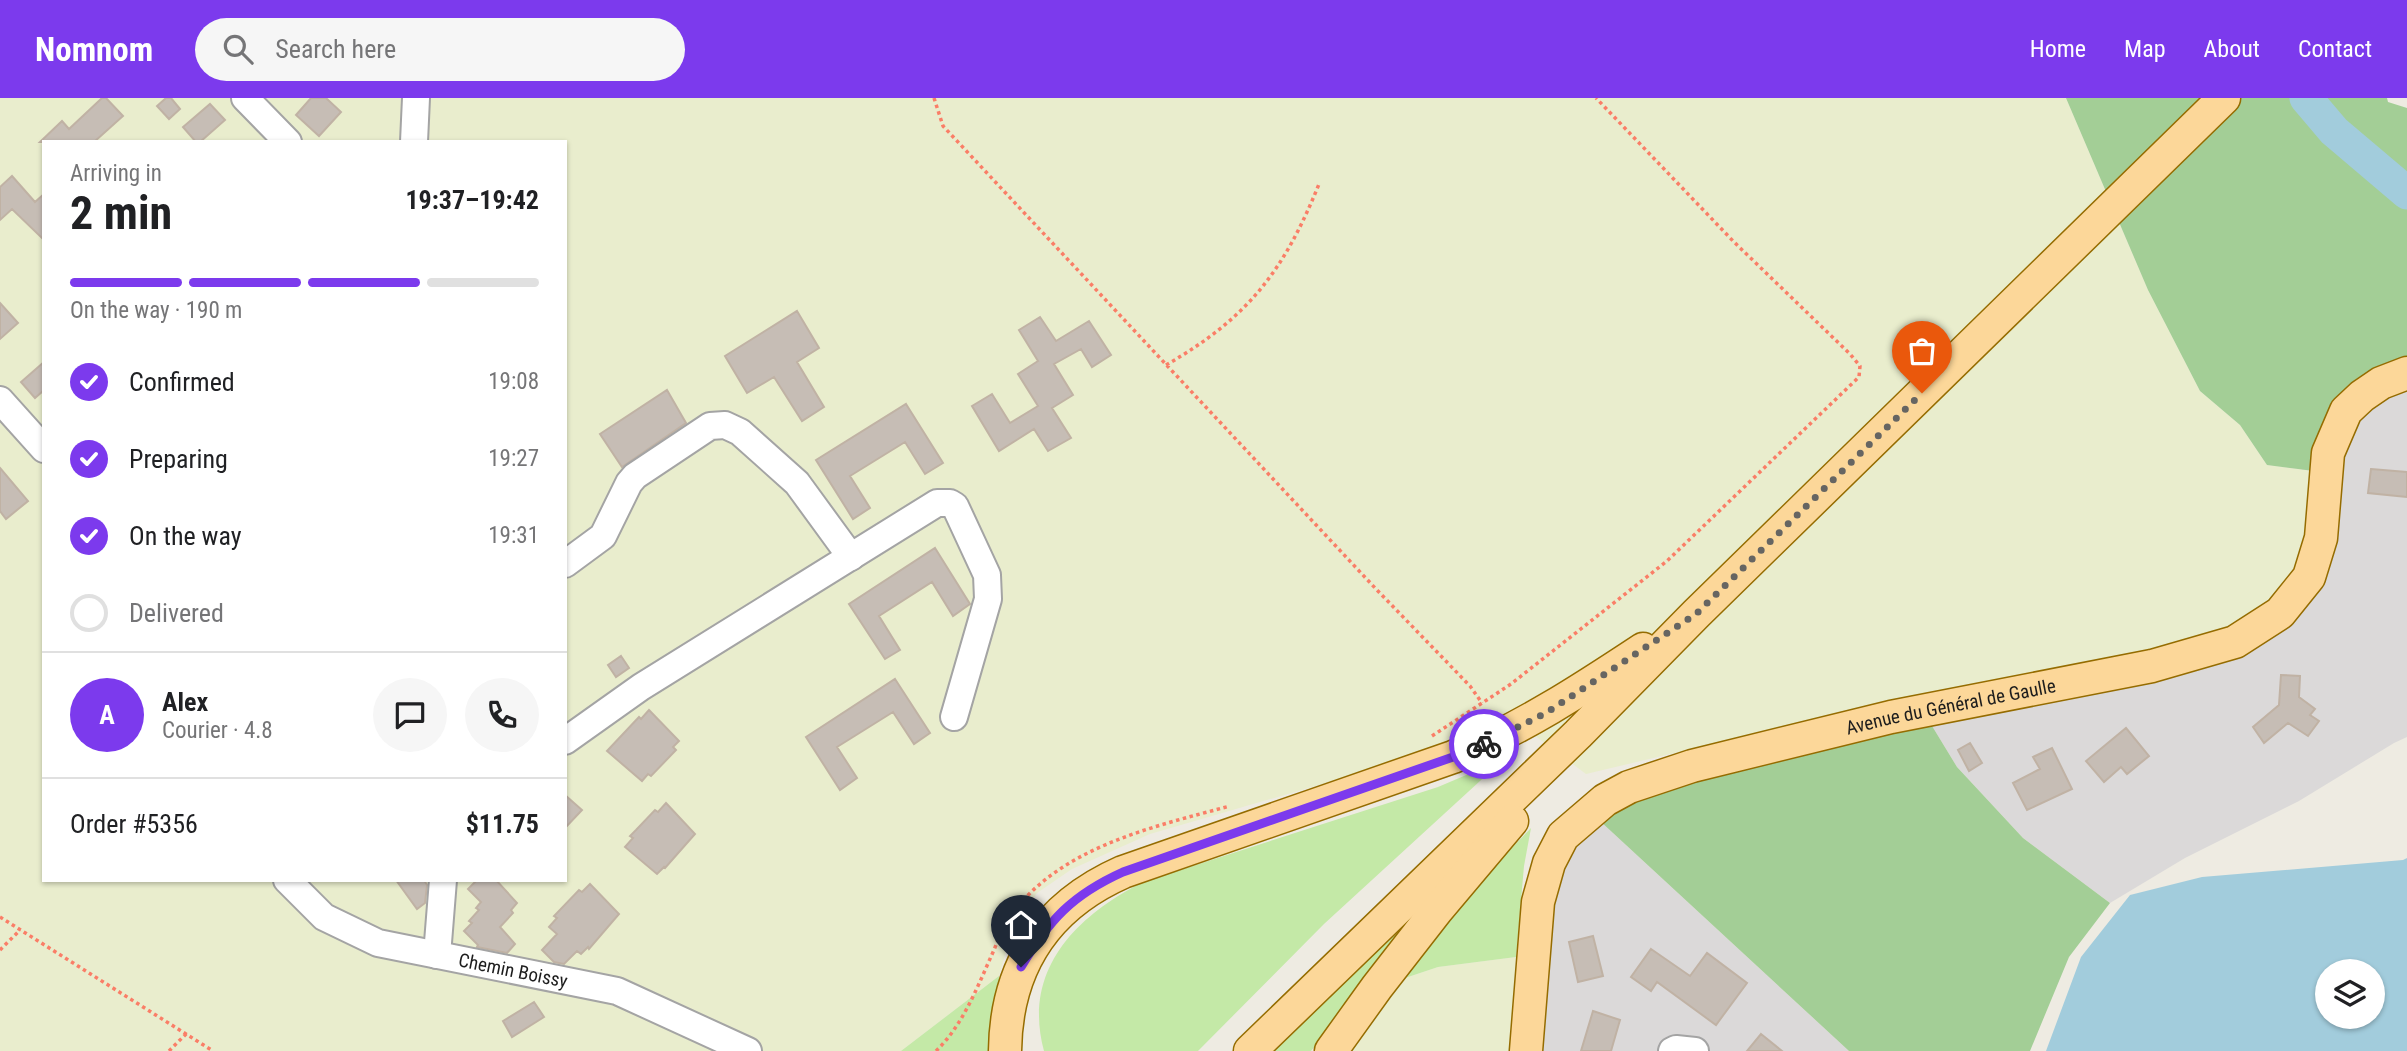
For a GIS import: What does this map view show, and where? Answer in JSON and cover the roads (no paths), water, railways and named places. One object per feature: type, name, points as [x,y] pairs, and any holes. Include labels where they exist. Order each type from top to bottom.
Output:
[{"type":"main road","points":[[1250,1051],[1578,734],[1696,614],[2224,98]]},
{"type":"main road","name":"Avenue du Général de Gaulle","points":[[1526,1051],[1538,902],[1549,863],[1563,836],[1605,800],[1629,788],[1692,766],[1891,717],[2152,666],[2235,642],[2280,612],[2309,577],[2321,538],[2328,453],[2346,411],[2381,383],[2407,373]]},
{"type":"main road","points":[[1005,1051],[1005,1025],[1010,996],[1021,967],[1041,933],[1072,901],[1102,881],[1497,739],[1546,713],[1696,614]]},
{"type":"main road","points":[[1331,1051],[1394,965],[1495,843],[1578,734]]},
{"type":"street","points":[[245,98],[286,140]]},
{"type":"street","points":[[414,140],[416,98]]},
{"type":"street","points":[[0,400],[40,437]]},
{"type":"street","points":[[567,563],[603,536],[635,476],[710,426],[716,425],[725,425],[740,432],[797,483],[851,557]]},
{"type":"street","points":[[567,740],[641,687],[937,503],[950,503],[955,506],[988,585],[988,599],[954,717]]},
{"type":"street","name":"Chemin Boissy","points":[[289,882],[324,917],[378,943],[617,991],[748,1051]]},
{"type":"street","points":[[437,955],[443,882]]},
{"type":"street","points":[[1672,1051],[1695,1051]]},
{"type":"water","points":[[2407,858],[2407,1051],[2046,1051],[2081,957],[2130,895],[2202,877]]},
{"type":"waterway","points":[[2306,98],[2334,131],[2407,193]]}]
